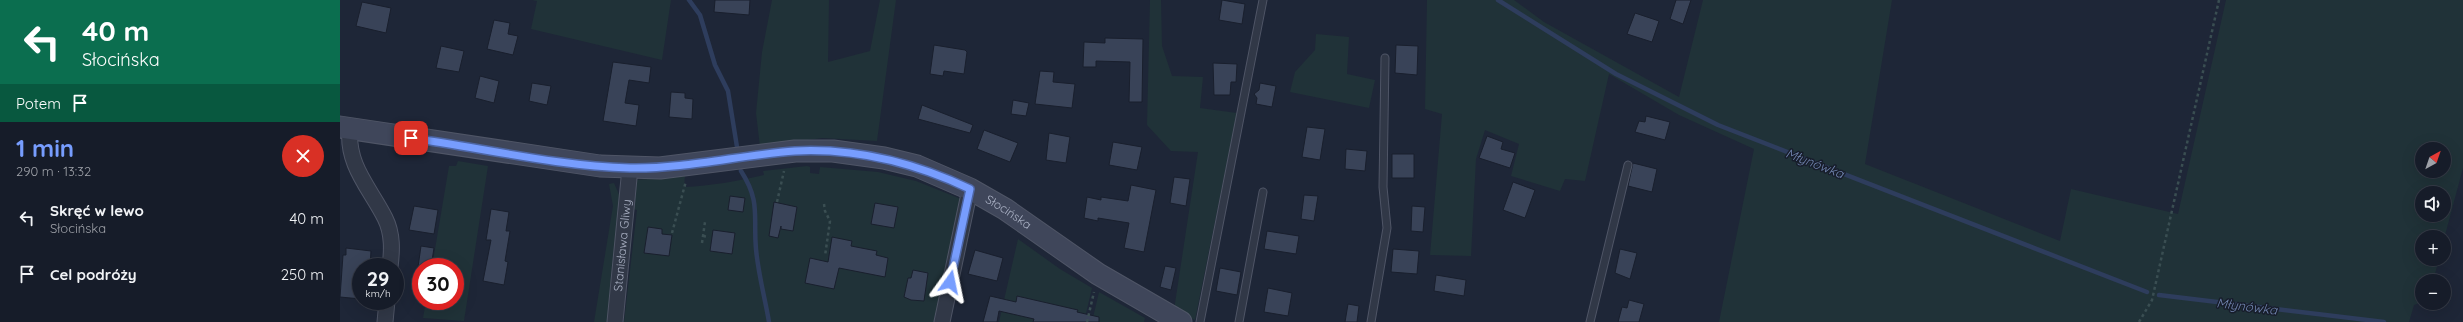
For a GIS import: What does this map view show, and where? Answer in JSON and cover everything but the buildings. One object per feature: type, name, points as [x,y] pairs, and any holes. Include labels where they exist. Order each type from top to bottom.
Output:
[{"type":"street","name":"Słocińska","points":[[345,127],[572,163],[630,168],[660,168],[795,151],[834,151],[884,158],[917,166],[970,189],[1004,209],[1098,274],[1182,322]]},
{"type":"street","points":[[345,127],[356,170],[386,219],[393,244],[391,258]]},
{"type":"street","name":"Stanisława Gliwy","points":[[615,322],[630,168]]},
{"type":"street","points":[[942,322],[970,189]]},
{"type":"street","points":[[385,322],[386,310]]},
{"type":"lane","points":[[1200,322],[1250,73],[1262,0]]},
{"type":"lane","points":[[1372,322],[1387,228],[1383,186],[1385,58]]},
{"type":"lane","points":[[1590,322],[1628,165]]},
{"type":"lane","points":[[1239,322],[1262,192]]},
{"type":"path","points":[[2139,322],[2152,300],[2219,0]]},
{"type":"path","points":[[777,202],[784,169]]},
{"type":"path","points":[[672,233],[685,189],[687,175]]},
{"type":"path","points":[[824,204],[825,211],[830,221],[825,256]]},
{"type":"path","points":[[702,243],[705,222]]},
{"type":"path","points":[[703,236],[709,237]]},
{"type":"path","points":[[1087,322],[1098,274]]},
{"type":"shaded area","points":[[532,0],[671,0],[662,60],[531,29],[537,1]]},
{"type":"shaded area","points":[[772,0],[829,0],[828,62],[870,51],[880,0],[896,0],[877,141],[822,138],[760,147],[756,113],[762,52]]},
{"type":"shaded area","points":[[1150,0],[1161,0],[1162,46],[1172,76],[1203,77],[1200,108],[1237,113],[1195,320],[1174,310],[1198,152],[1171,151],[1147,125]]},
{"type":"shaded area","points":[[1427,0],[1514,0],[1544,22],[1679,97],[1703,0],[1892,0],[1865,164],[2060,241],[2071,189],[2178,214],[2226,0],[2463,0],[2463,168],[2451,213],[2451,186],[2415,186],[2415,222],[2449,222],[2446,230],[2415,230],[2415,266],[2437,266],[2435,274],[2415,274],[2415,305],[2409,322],[1719,322],[1754,149],[1679,115],[1609,74],[1585,181],[1565,179],[1560,191],[1511,176],[1519,144],[1485,130],[1476,159],[1471,256],[1430,255],[1442,114],[1425,109]]},
{"type":"shaded area","points":[[1316,34],[1349,37],[1347,74],[1375,80],[1369,108],[1290,92],[1295,72],[1315,50]]},
{"type":"shaded area","points":[[458,161],[488,166],[464,321],[423,318],[424,310],[464,310],[464,258],[434,258],[449,166],[456,166]]},
{"type":"shaded area","points":[[807,166],[810,167],[810,173],[819,174],[820,167],[878,172],[916,181],[961,199],[936,322],[624,322],[637,210],[632,209],[635,180],[685,176],[684,187],[724,183],[764,175],[763,171]]},
{"type":"shaded area","points":[[614,183],[621,199],[607,322],[594,322],[613,206],[609,184]]},
{"type":"shaded area","points":[[1018,239],[1060,269],[1092,288],[1084,322],[999,322]]},
{"type":"shaded area","points":[[1099,292],[1145,318],[1144,322],[1092,322]]},
{"type":"waterway","points":[[689,0],[700,15],[715,65],[728,91],[737,147]]},
{"type":"waterway","name":"Młynówka","points":[[1498,0],[1616,74],[1718,125],[2147,292]]},
{"type":"waterway","points":[[741,171],[754,201],[757,258],[769,322]]},
{"type":"waterway","name":"Młynówka","points":[[2159,295],[2384,322]]},
{"type":"route","points":[[411,138],[572,163],[630,168],[660,168],[795,151],[834,151],[884,158],[917,166],[956,181],[970,189],[950,282]]}]
